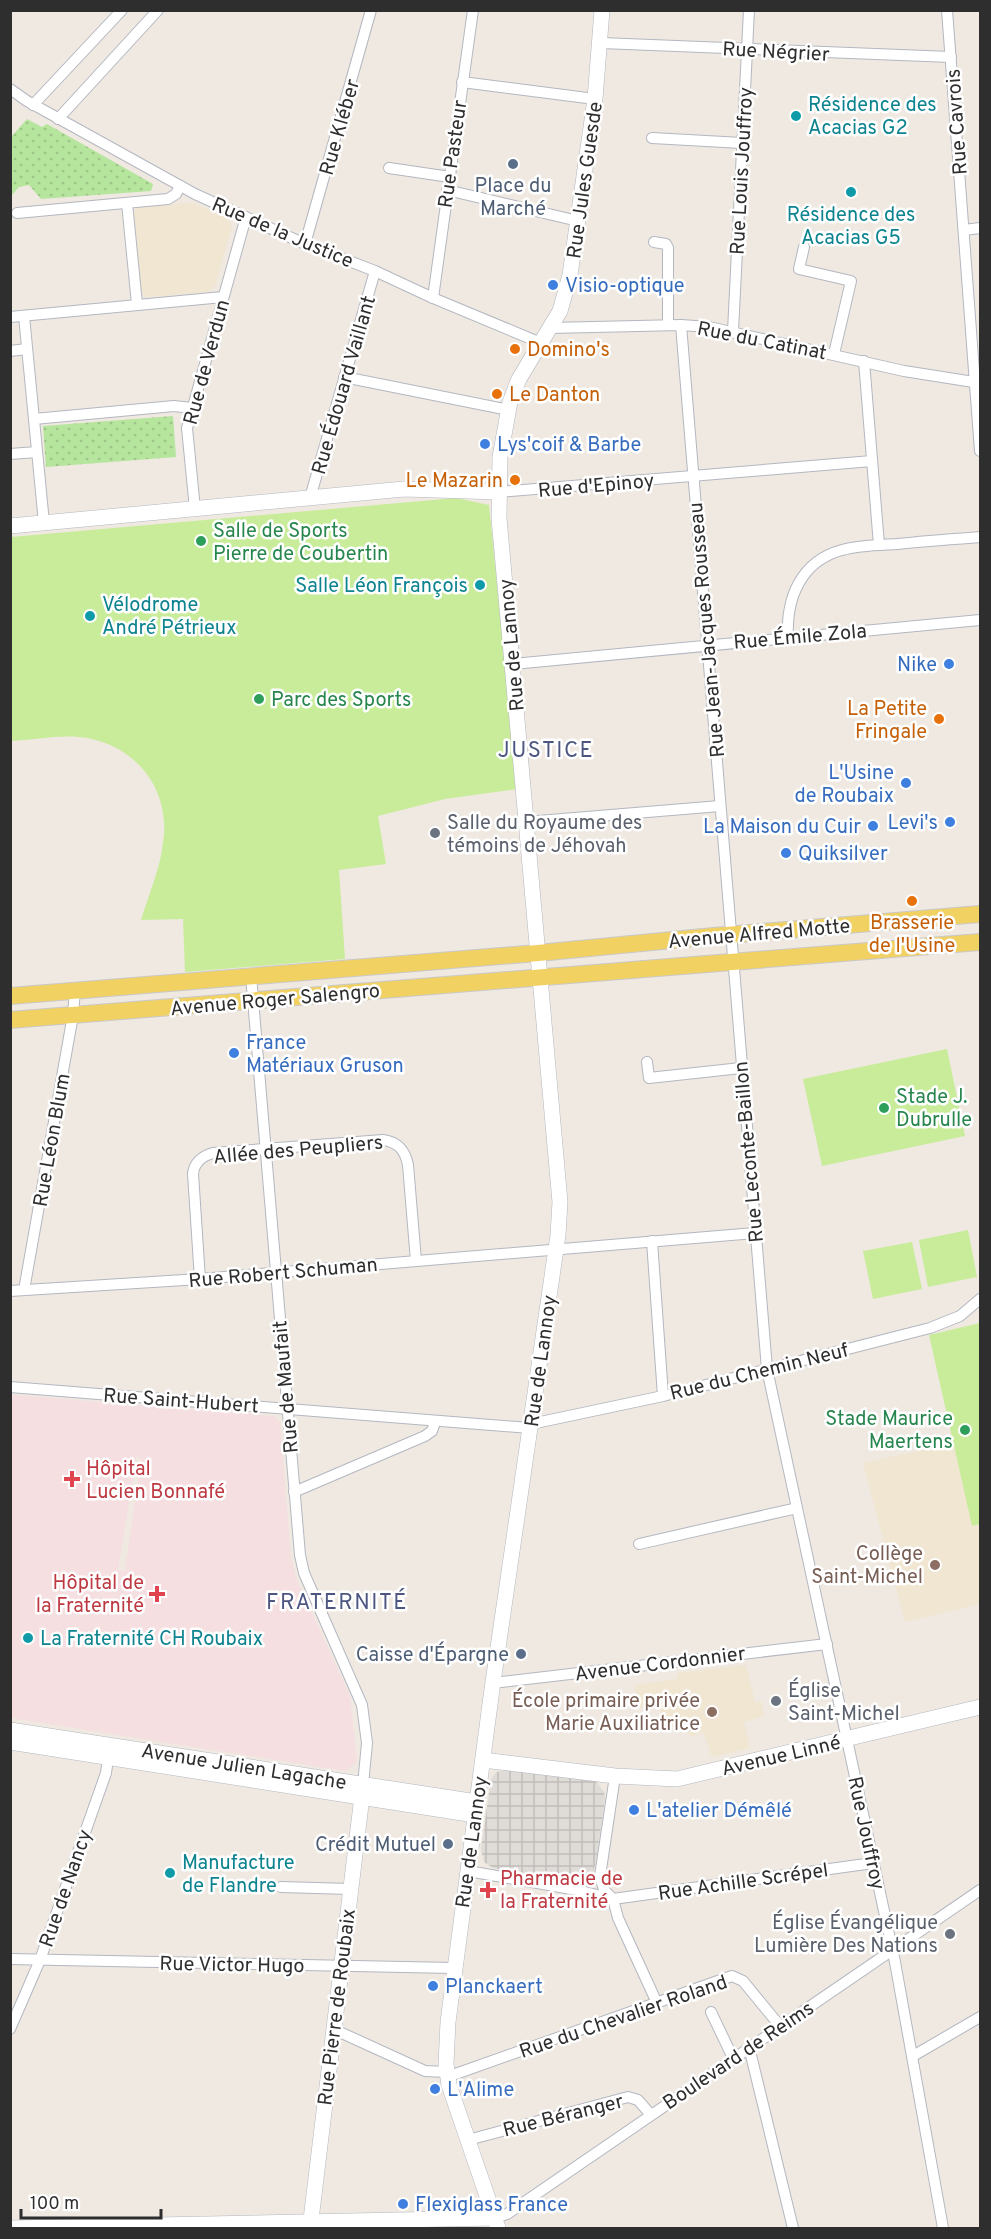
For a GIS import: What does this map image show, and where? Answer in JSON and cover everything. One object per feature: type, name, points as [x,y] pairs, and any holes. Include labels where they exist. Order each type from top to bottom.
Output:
[{"type":"main road","name":"Avenue Alfred Motte","points":[[538,953],[731,934],[981,914]]},
{"type":"main road","name":"Avenue Alfred Motte","points":[[540,978],[981,942]]},
{"type":"main road","name":"Avenue Roger Salengro","points":[[10,996],[538,953]]},
{"type":"main road","name":"Avenue Roger Salengro","points":[[10,1020],[540,978]]},
{"type":"street","points":[[33,105],[122,10]]},
{"type":"street","points":[[58,118],[158,10]]},
{"type":"street","name":"Rue Kléber","points":[[306,244],[371,10]]},
{"type":"street","name":"Rue Pasteur","points":[[433,298],[473,10]]},
{"type":"street","name":"Rue Jules Guesde","points":[[509,410],[516,384],[560,311],[569,282],[596,99],[602,10]]},
{"type":"street","name":"Rue Louis Jouffroy","points":[[733,331],[749,10]]},
{"type":"street","name":"Rue Cavrois","points":[[947,10],[964,231],[979,383],[981,452]]},
{"type":"street","name":"Rue Négrier","points":[[601,43],[951,57]]},
{"type":"street","points":[[462,82],[596,99]]},
{"type":"street","name":"Rue de la Justice","points":[[10,89],[33,105],[180,186],[306,244],[375,271],[541,343]]},
{"type":"street","points":[[652,138],[742,143]]},
{"type":"street","points":[[389,168],[450,177]]},
{"type":"street","points":[[17,213],[171,198],[180,186]]},
{"type":"street","points":[[447,190],[578,221]]},
{"type":"street","points":[[127,203],[137,304]]},
{"type":"street","name":"Rue de Verdun","points":[[195,509],[187,432],[246,217]]},
{"type":"street","points":[[964,231],[981,228]]},
{"type":"street","points":[[654,242],[666,244],[668,248],[668,325]]},
{"type":"street","points":[[804,247],[799,269],[851,281],[834,354]]},
{"type":"street","name":"Rue Édouard Vaillant","points":[[310,498],[375,271]]},
{"type":"street","points":[[10,317],[223,297]]},
{"type":"street","points":[[24,316],[45,523]]},
{"type":"street","name":"Rue du Catinat","points":[[550,328],[668,325],[709,327],[904,371],[979,383]]},
{"type":"street","name":"Rue Jean-Jacques Rousseau","points":[[681,325],[731,934]]},
{"type":"street","points":[[10,351],[27,350]]},
{"type":"street","points":[[864,361],[879,545]]},
{"type":"street","points":[[344,377],[509,410]]},
{"type":"street","points":[[34,419],[174,406],[192,408]]},
{"type":"street","name":"Rue de Lannoy","points":[[496,2224],[451,2094],[447,2075],[448,2022],[493,1683],[556,1249],[560,1194],[498,488],[501,450],[509,410]]},
{"type":"street","points":[[10,454],[38,452]]},
{"type":"street","name":"Rue d'Epinoy","points":[[498,488],[693,477],[872,461]]},
{"type":"street","points":[[10,526],[404,489],[498,488]]},
{"type":"street","points":[[788,637],[788,613],[792,596],[810,570],[824,558],[838,551],[879,545],[981,537]]},
{"type":"street","name":"Rue Émile Zola","points":[[513,664],[981,620]]},
{"type":"street","points":[[526,822],[720,806]]},
{"type":"street","name":"Rue Leconte-Baillon","points":[[731,934],[767,1369]]},
{"type":"street","name":"Rue de Maufait","points":[[251,976],[300,1555],[304,1573],[357,1692],[364,1713],[367,1743],[362,1791]]},
{"type":"street","name":"Rue Léon Blum","points":[[24,1290],[73,1016],[75,990]]},
{"type":"street","points":[[647,1062],[649,1078],[741,1068]]},
{"type":"street","name":"Allée des Peupliers","points":[[200,1279],[192,1179],[195,1166],[201,1158],[213,1153],[383,1140],[399,1145],[408,1165],[416,1261]]},
{"type":"street","name":"Rue Robert Schuman","points":[[10,1291],[200,1279],[755,1233]]},
{"type":"street","points":[[652,1241],[663,1395]]},
{"type":"street","name":"Rue du Chemin Neuf","points":[[530,1426],[936,1326],[960,1316],[981,1299]]},
{"type":"street","name":"Rue Jouffroy","points":[[767,1369],[892,1949],[943,2229]]},
{"type":"street","name":"Rue Saint-Hubert","points":[[10,1387],[287,1408],[435,1422],[530,1426]]},
{"type":"street","points":[[294,1492],[426,1436],[432,1431],[435,1422]]},
{"type":"street","points":[[639,1544],[796,1508]]},
{"type":"street","name":"Avenue Cordonnier","points":[[493,1683],[827,1644]]},
{"type":"street","name":"Avenue Linné","points":[[483,1760],[615,1776],[677,1779],[981,1707]]},
{"type":"street","name":"Avenue Julien Lagache","points":[[10,1730],[109,1751],[476,1809]]},
{"type":"street","name":"Avenue Julien Lagache","points":[[10,1742],[109,1751]]},
{"type":"street","name":"Rue de Nancy","points":[[10,2029],[40,1960],[102,1784],[109,1751]]},
{"type":"street","points":[[615,1776],[600,1876],[604,1890],[614,1899],[618,1918],[657,2003]]},
{"type":"street","name":"Rue Pierre de Roubaix","points":[[310,2226],[362,1791]]},
{"type":"street","name":"Rue Achille Scrépel","points":[[614,1899],[873,1863]]},
{"type":"street","points":[[468,1871],[577,1890],[614,1899]]},
{"type":"street","points":[[577,1890],[591,1886],[600,1876]]},
{"type":"street","points":[[281,1887],[350,1889]]},
{"type":"street","name":"Boulevard de Reims","points":[[496,2224],[507,2214],[733,2058],[981,1890]]},
{"type":"street","name":"Rue Victor Hugo","points":[[10,1959],[454,1968]]},
{"type":"street","name":"Rue du Chevalier Roland","points":[[447,2075],[565,2037],[727,1977],[736,1977],[742,1981],[780,2026]]},
{"type":"street","points":[[711,2012],[733,2058]]},
{"type":"street","points":[[913,2056],[981,2017]]},
{"type":"street","points":[[333,2029],[425,2071],[447,2075]]},
{"type":"street","points":[[749,2048],[794,2229]]},
{"type":"street","name":"Rue Béranger","points":[[468,2140],[628,2097],[638,2100],[651,2115]]},
{"type":"street","points":[[10,2228],[496,2224]]},
{"type":"shaded area","points":[[194,203],[229,220],[232,226],[215,286],[209,292],[146,297],[141,293],[133,213],[138,207]]},
{"type":"shaded area","name":"Hôpital de la Fraternité","points":[[12,1396],[274,1416],[280,1422],[291,1558],[296,1578],[350,1696],[357,1762],[345,1771],[11,1718],[10,1401]],"holes":[[[137,1455],[141,1460],[125,1571],[118,1570]]]},
{"type":"shaded area","name":"Collège Saint-Michel","points":[[953,1443],[972,1526],[980,1524],[980,1604],[905,1622],[863,1463]]},
{"type":"shaded area","name":"École primaire privée Marie Auxiliatrice","points":[[746,1665],[755,1702],[761,1701],[764,1716],[744,1722],[750,1748],[712,1757],[703,1732],[690,1737],[688,1726],[661,1728],[660,1707],[638,1708],[634,1685],[677,1679],[677,1673]]},
{"type":"shaded area","points":[[508,1770],[588,1778],[597,1782],[604,1792],[605,1799],[592,1876],[581,1883],[574,1883],[493,1868],[484,1862],[481,1849],[491,1779],[496,1772]]},
{"type":"green space","points":[[27,119],[42,127],[47,124],[153,184],[151,191],[41,199],[29,185],[19,187],[11,196],[11,137]]},
{"type":"green space","points":[[173,416],[176,457],[46,467],[43,426]]},
{"type":"green space","name":"Parc des Sports","points":[[456,498],[489,505],[518,789],[445,799],[378,816],[386,864],[339,870],[345,959],[185,972],[183,919],[141,920],[158,867],[164,830],[162,806],[148,776],[126,754],[96,740],[62,737],[11,741],[11,537]]},
{"type":"green space","name":"Stade J. Dubrulle","points":[[947,1049],[965,1136],[822,1166],[803,1079]]},
{"type":"green space","points":[[968,1230],[977,1277],[928,1287],[919,1240]]},
{"type":"green space","points":[[912,1242],[922,1289],[873,1299],[863,1251]]},
{"type":"green space","name":"Stade Maurice Maertens","points":[[980,1323],[980,1524],[972,1526],[929,1335]]},
{"type":"place","name":"Résidence des Acacias G2","points":[[796,116]]},
{"type":"place","name":"Place du Marché","points":[[513,164]]},
{"type":"place","name":"Résidence des Acacias G5","points":[[851,192]]},
{"type":"place","name":"Visio-optique","points":[[553,285]]},
{"type":"place","name":"Domino's","points":[[515,349]]},
{"type":"place","name":"Le Danton","points":[[497,394]]},
{"type":"place","name":"Lys'coif & Barbe","points":[[485,444]]},
{"type":"place","name":"Le Mazarin","points":[[515,480]]},
{"type":"place","name":"Salle de Sports Pierre de Coubertin","points":[[201,541]]},
{"type":"place","name":"Salle Léon François","points":[[480,585]]},
{"type":"place","name":"Vélodrome André Pétrieux","points":[[90,616]]},
{"type":"place","name":"Nike","points":[[949,664]]},
{"type":"place","name":"Parc des Sports","points":[[259,699]]},
{"type":"place","name":"La Petite Fringale","points":[[939,719]]},
{"type":"place","name":"L'Usine de Roubaix","points":[[906,783]]},
{"type":"place","name":"Levi's","points":[[950,822]]},
{"type":"place","name":"La Maison du Cuir","points":[[873,826]]},
{"type":"place","name":"Salle du Royaume des témoins de Jéhovah","points":[[435,833]]},
{"type":"place","name":"Quiksilver","points":[[786,853]]},
{"type":"place","name":"Brasserie de l'Usine","points":[[912,901]]},
{"type":"place","name":"France Matériaux Gruson","points":[[234,1053]]},
{"type":"place","name":"Stade J. Dubrulle","points":[[884,1108]]},
{"type":"place","name":"Stade Maurice Maertens","points":[[965,1430]]},
{"type":"place","name":"Hôpital Lucien Bonnafé","points":[[72,1479]]},
{"type":"place","name":"Collège Saint-Michel","points":[[935,1565]]},
{"type":"place","name":"Hôpital de la Fraternité","points":[[157,1594]]},
{"type":"place","name":"La Fraternité CH Roubaix","points":[[28,1638]]},
{"type":"place","name":"Caisse d'Épargne","points":[[521,1654]]},
{"type":"place","name":"Église Saint-Michel","points":[[776,1701]]},
{"type":"place","name":"École primaire privée Marie Auxiliatrice","points":[[712,1712]]},
{"type":"place","name":"L'atelier Démêlé","points":[[634,1810]]},
{"type":"place","name":"Crédit Mutuel","points":[[448,1844]]},
{"type":"place","name":"Manufacture de Flandre","points":[[170,1873]]},
{"type":"place","name":"Pharmacie de la Fraternité","points":[[488,1890]]},
{"type":"place","name":"Église Évangélique Lumière Des Nations","points":[[950,1934]]},
{"type":"place","name":"Planckaert","points":[[433,1986]]},
{"type":"place","name":"L'Alime","points":[[435,2089]]},
{"type":"place","name":"Flexiglass France","points":[[403,2204]]},
{"type":"district","name":"JUSTICE","points":[[546,749]]},
{"type":"district","name":"FRATERNITÉ","points":[[337,1601]]}]
